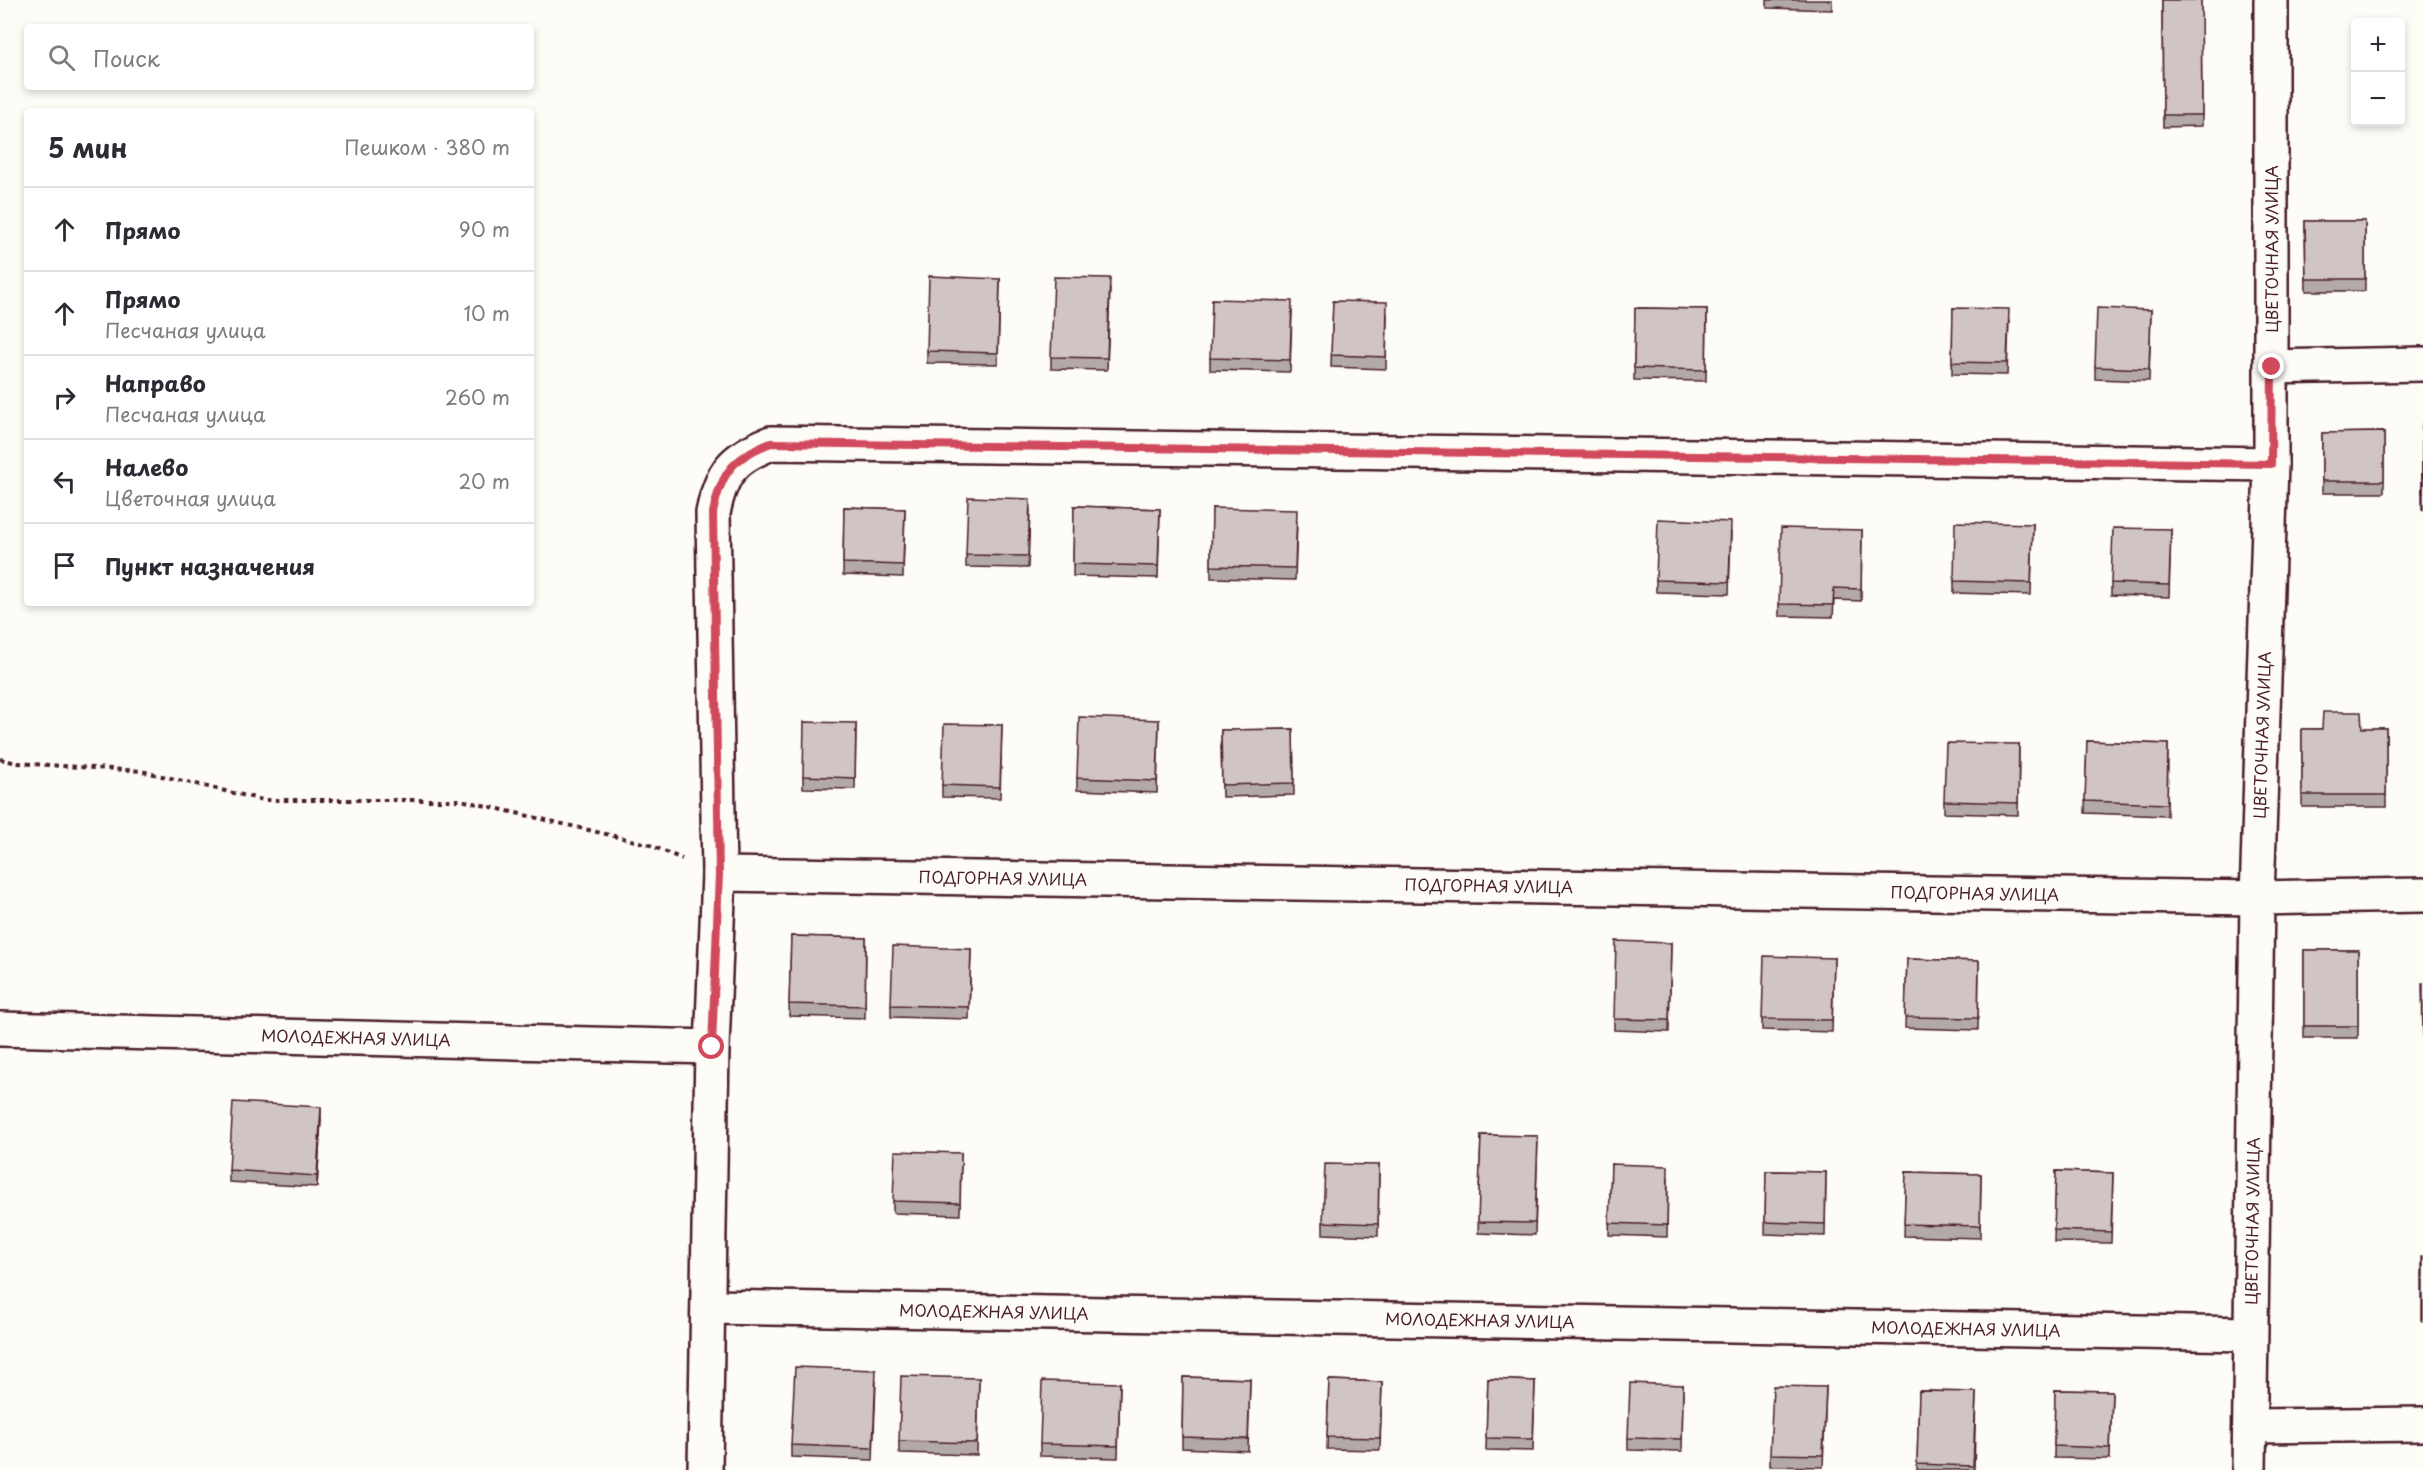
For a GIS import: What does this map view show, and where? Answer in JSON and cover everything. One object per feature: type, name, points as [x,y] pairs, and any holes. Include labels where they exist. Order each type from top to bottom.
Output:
[{"type":"street","name":"ЦВЕТОЧНАЯ УЛИЦА","points":[[2249,1470],[2257,898],[2271,464],[2271,0]]},
{"type":"street","points":[[2272,367],[2423,364]]},
{"type":"street","points":[[705,1470],[712,1047],[719,874],[713,513],[718,488],[730,468],[750,451],[771,443],[2271,464]]},
{"type":"street","name":"ПОДГОРНАЯ УЛИЦА","points":[[719,874],[2257,898],[2423,895]]},
{"type":"street","name":"МОЛОДЕЖНАЯ УЛИЦА","points":[[0,1029],[712,1047]]},
{"type":"street","name":"МОЛОДЕЖНАЯ УЛИЦА","points":[[709,1307],[2250,1334]]},
{"type":"street","points":[[2250,1426],[2423,1424]]},
{"type":"path","points":[[0,759],[17,763],[141,771],[263,800],[461,800],[648,844],[719,874]]},
{"type":"building","points":[[2162,0],[2201,0],[2202,115],[2163,115]]},
{"type":"building","points":[[2305,221],[2365,221],[2365,279],[2306,279]]},
{"type":"building","points":[[929,276],[1000,279],[998,353],[927,351]]},
{"type":"building","points":[[1054,277],[1110,278],[1107,358],[1051,357]]},
{"type":"building","points":[[1212,299],[1292,301],[1290,360],[1210,358]]},
{"type":"building","points":[[1333,301],[1387,302],[1386,357],[1331,355]]},
{"type":"building","points":[[1635,308],[1707,309],[1706,370],[1634,368]]},
{"type":"building","points":[[1953,308],[2009,309],[2007,363],[1952,362]]},
{"type":"building","points":[[2097,308],[2151,310],[2149,369],[2095,367]]},
{"type":"building","points":[[2423,424],[2423,493],[2422,493]]},
{"type":"building","points":[[2384,432],[2384,481],[2322,481],[2322,433]]},
{"type":"building","points":[[968,497],[1030,499],[1028,556],[966,555]]},
{"type":"building","points":[[1074,506],[1160,509],[1158,566],[1073,564]]},
{"type":"building","points":[[844,507],[905,509],[903,565],[843,563]]},
{"type":"building","points":[[1212,508],[1297,510],[1295,568],[1211,566]]},
{"type":"building","points":[[1658,519],[1731,522],[1729,582],[1656,580]]},
{"type":"building","points":[[1955,522],[2033,524],[2031,583],[1954,581]]},
{"type":"building","points":[[1781,528],[1862,530],[1861,589],[1834,588],[1833,605],[1779,604]]},
{"type":"building","points":[[2113,528],[2171,529],[2169,585],[2111,583]]},
{"type":"building","points":[[2323,712],[2361,712],[2362,728],[2386,728],[2386,795],[2302,795],[2302,729],[2322,729]]},
{"type":"building","points":[[1079,717],[1159,720],[1157,781],[1077,778]]},
{"type":"building","points":[[804,722],[856,723],[855,778],[803,776]]},
{"type":"building","points":[[944,724],[1002,725],[1000,787],[942,785]]},
{"type":"building","points":[[1293,729],[1294,783],[1222,785],[1221,730]]},
{"type":"building","points":[[2087,741],[2168,744],[2167,804],[2085,801]]},
{"type":"building","points":[[1946,743],[2019,744],[2018,803],[1944,801]]},
{"type":"building","points":[[791,936],[866,938],[865,1006],[789,1004]]},
{"type":"building","points":[[1616,941],[1671,943],[1669,1020],[1614,1019]]},
{"type":"building","points":[[893,946],[971,949],[969,1007],[891,1005]]},
{"type":"building","points":[[2304,950],[2358,950],[2358,1026],[2304,1026]]},
{"type":"building","points":[[1764,956],[1834,958],[1832,1020],[1762,1019]]},
{"type":"building","points":[[1907,959],[1979,961],[1978,1018],[1905,1017]]},
{"type":"building","points":[[2422,983],[2423,983],[2423,1036]]},
{"type":"building","points":[[233,1102],[321,1107],[317,1176],[229,1170]]},
{"type":"building","points":[[1481,1135],[1538,1136],[1535,1223],[1478,1222]]},
{"type":"building","points":[[895,1151],[961,1153],[960,1203],[893,1201]]},
{"type":"building","points":[[1325,1164],[1379,1165],[1378,1224],[1323,1222]]},
{"type":"building","points":[[1611,1164],[1668,1166],[1667,1225],[1609,1223]]},
{"type":"building","points":[[1766,1171],[1826,1172],[1825,1224],[1765,1222]]},
{"type":"building","points":[[2056,1171],[2113,1173],[2111,1232],[2054,1230]]},
{"type":"building","points":[[1906,1172],[1981,1174],[1980,1226],[1904,1224]]},
{"type":"building","points":[[2423,1257],[2423,1322],[2422,1322]]},
{"type":"building","points":[[795,1367],[876,1370],[873,1448],[791,1445]]},
{"type":"building","points":[[901,1376],[979,1378],[977,1443],[899,1441]]},
{"type":"building","points":[[1183,1377],[1250,1379],[1248,1439],[1182,1437]]},
{"type":"building","points":[[1488,1379],[1535,1381],[1533,1439],[1486,1438]]},
{"type":"building","points":[[1329,1380],[1382,1382],[1380,1438],[1327,1437]]},
{"type":"building","points":[[1042,1381],[1120,1383],[1118,1446],[1040,1444]]},
{"type":"building","points":[[1630,1383],[1683,1385],[1682,1439],[1628,1438]]},
{"type":"building","points":[[1773,1386],[1826,1387],[1823,1455],[1770,1454]]},
{"type":"building","points":[[2055,1390],[2112,1391],[2110,1448],[2054,1446]]},
{"type":"building","points":[[1919,1391],[1976,1392],[1973,1466],[1917,1464]]},
{"type":"route","points":[[712,1047],[719,874],[713,513],[718,488],[730,468],[750,451],[771,443],[2271,464],[2272,367]]}]
